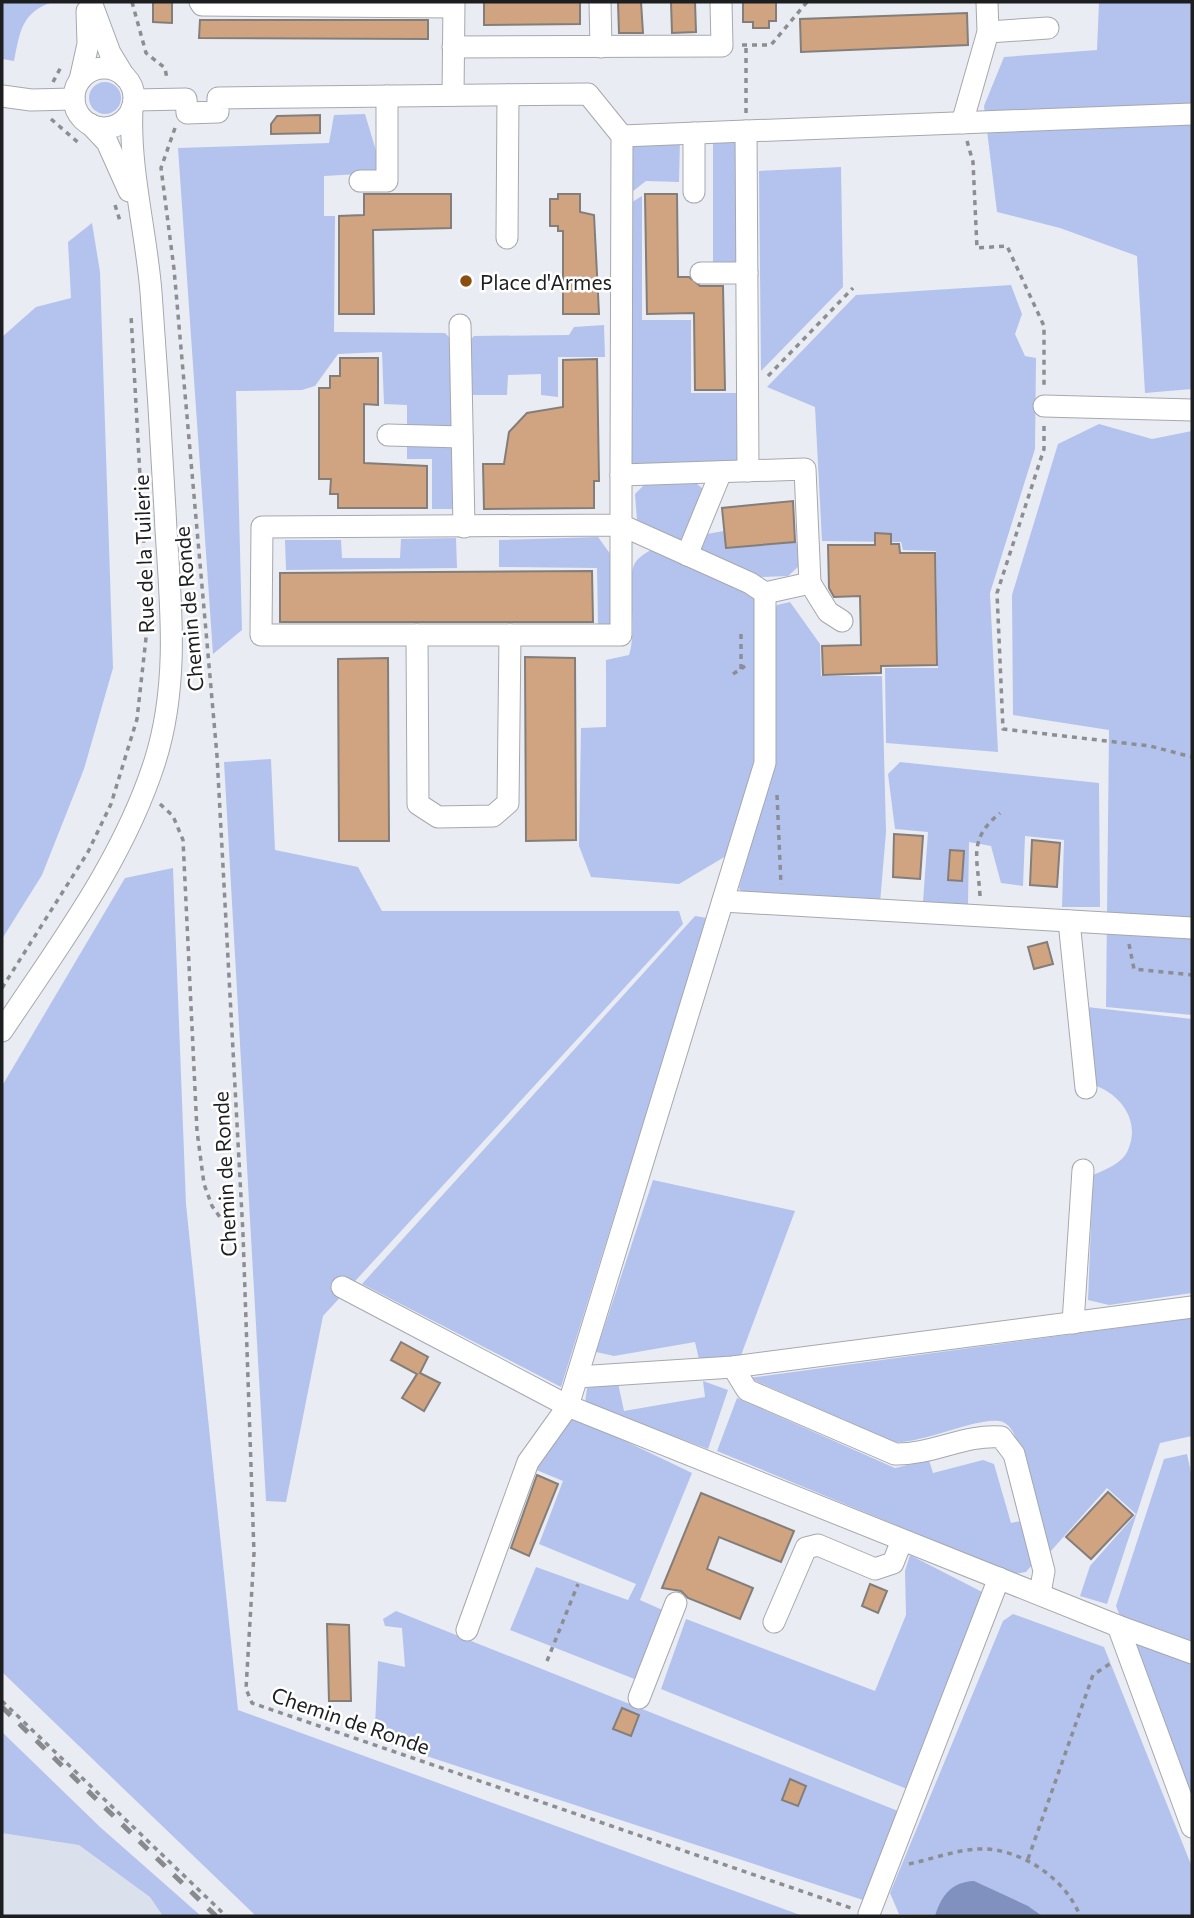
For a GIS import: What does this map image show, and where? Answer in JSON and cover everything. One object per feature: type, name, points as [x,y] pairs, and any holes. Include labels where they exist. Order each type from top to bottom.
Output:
[{"type":"street","points":[[89,2],[110,54],[130,82],[133,104],[128,116],[114,126],[90,124],[79,114],[77,89],[88,44],[89,2]]},
{"type":"street","points":[[200,2],[202,5],[453,5],[453,95]]},
{"type":"street","points":[[600,2],[601,47]]},
{"type":"street","points":[[453,47],[722,46],[721,2]]},
{"type":"street","points":[[961,123],[988,32],[987,2]]},
{"type":"street","points":[[988,32],[1048,28]]},
{"type":"street","points":[[2,96],[31,100],[77,89],[98,69],[108,68],[124,76]]},
{"type":"street","points":[[507,238],[508,94]]},
{"type":"street","points":[[133,104],[186,99],[187,113],[218,112],[218,98],[588,94],[622,136],[621,475],[621,525],[621,635],[261,635],[262,527],[621,525],[750,583],[765,593],[810,583]]},
{"type":"street","points":[[360,181],[387,181],[387,96]]},
{"type":"street","name":"Rue de la Tuilerie","points":[[2,1031],[98,887],[124,840],[145,791],[169,702],[173,644],[158,384],[143,225],[130,148],[133,104]]},
{"type":"street","points":[[622,136],[1192,114]]},
{"type":"street","name":"Rue de la Tuilerie","points":[[90,124],[107,142],[143,225]]},
{"type":"street","points":[[746,131],[748,471]]},
{"type":"street","points":[[694,133],[694,192]]},
{"type":"street","points":[[701,273],[747,273]]},
{"type":"street","points":[[460,325],[464,527]]},
{"type":"street","points":[[1044,406],[1192,410]]},
{"type":"street","points":[[388,436],[462,437]]},
{"type":"street","points":[[621,475],[805,469],[810,583],[828,612],[842,621]]},
{"type":"street","points":[[687,555],[720,472]]},
{"type":"street","points":[[467,1630],[528,1462],[568,1406],[765,763],[765,593]]},
{"type":"street","points":[[417,635],[418,804],[438,817],[493,816],[508,803],[510,635]]},
{"type":"street","points":[[723,901],[1192,928]]},
{"type":"street","points":[[1069,921],[1086,1088]]},
{"type":"street","points":[[1073,1323],[1083,1170]]},
{"type":"street","points":[[342,1287],[568,1406],[1118,1626],[1192,1653]]},
{"type":"street","points":[[577,1377],[733,1367],[1192,1307]]},
{"type":"street","points":[[733,1367],[747,1390],[895,1454],[911,1455],[979,1436],[1001,1437],[1014,1454],[1044,1571],[1040,1593]]},
{"type":"street","points":[[774,1622],[806,1548],[818,1545],[875,1569],[893,1563],[902,1540]]},
{"type":"street","points":[[869,1914],[999,1578]]},
{"type":"street","points":[[639,1698],[676,1603]]},
{"type":"street","points":[[1118,1626],[1192,1827]]},
{"type":"path","name":"Chemin de Ronde","points":[[132,2],[146,53],[165,68],[175,133],[161,168],[174,269],[217,756],[243,1234],[254,1553],[246,1689],[252,1703],[869,1914]]},
{"type":"path","points":[[722,46],[771,45],[807,2]]},
{"type":"path","points":[[746,45],[746,131]]},
{"type":"path","points":[[53,84],[53,77],[64,62]]},
{"type":"path","points":[[51,117],[51,122],[85,148]]},
{"type":"path","points":[[961,123],[973,162],[977,248],[1007,246],[1044,326],[1044,449],[997,593],[1003,729],[1150,746],[1192,757]]},
{"type":"path","points":[[113,200],[121,224]]},
{"type":"path","points":[[747,398],[853,288]]},
{"type":"path","name":"Rue de la Tuilerie","points":[[2,988],[88,852],[111,804],[137,719],[148,620],[131,313]]},
{"type":"path","points":[[741,630],[741,669]]},
{"type":"path","points":[[145,791],[173,816],[183,840],[197,1131],[204,1184],[212,1206],[222,1220]]},
{"type":"path","points":[[776,794],[781,905]]},
{"type":"path","points":[[981,916],[977,840],[984,826],[1000,813]]},
{"type":"path","points":[[1126,924],[1134,969],[1192,975]]},
{"type":"path","points":[[547,1661],[578,1584]]},
{"type":"path","points":[[1028,1859],[1093,1675],[1128,1653]]},
{"type":"path","points":[[2,1701],[226,1916]]},
{"type":"path","points":[[887,1868],[980,1849],[1028,1859],[1073,1898],[1080,1916]]},
{"type":"shaded area","points":[[2,2],[52,2],[28,18],[20,32],[14,61],[2,59]]},
{"type":"shaded area","points":[[1099,2],[1192,2],[1192,389],[1145,393],[1137,256],[1060,228],[997,212],[984,106],[1004,57],[1097,50]]},
{"type":"shaded area","points":[[105,82],[116,87],[121,98],[116,109],[105,114],[94,109],[89,98],[94,87]]},
{"type":"shaded area","points":[[365,114],[377,154],[377,173],[324,176],[324,216],[335,216],[334,332],[445,333],[452,340],[453,431],[407,431],[407,405],[384,404],[382,352],[338,354],[315,386],[302,390],[236,391],[242,630],[213,654],[178,148],[329,143],[334,115]]},
{"type":"shaded area","points":[[680,139],[679,182],[646,181],[628,195],[629,141]]},
{"type":"shaded area","points":[[713,139],[738,139],[738,265],[713,265]]},
{"type":"shaded area","points":[[841,167],[843,287],[761,371],[759,171]]},
{"type":"shaded area","points":[[642,196],[642,320],[691,320],[691,393],[740,393],[740,463],[629,466],[629,204]]},
{"type":"shaded area","points":[[92,223],[100,272],[113,668],[84,769],[42,875],[2,939],[2,337],[36,307],[71,298],[68,242]]},
{"type":"shaded area","points":[[1011,285],[1022,314],[1015,334],[1025,356],[1036,358],[1035,449],[990,593],[998,752],[886,743],[885,668],[938,668],[936,551],[903,550],[901,542],[822,541],[815,407],[767,387],[856,295]]},
{"type":"shaded area","points":[[604,325],[605,357],[558,357],[558,397],[541,395],[541,374],[508,375],[507,395],[468,395],[467,343],[474,336],[569,335],[574,327]]},
{"type":"shaded area","points":[[1099,424],[1152,439],[1192,431],[1192,1015],[1106,1007],[1109,730],[1013,715],[1012,595],[1058,444]]},
{"type":"shaded area","points":[[407,442],[452,443],[452,509],[432,509],[432,459],[407,459]]},
{"type":"shaded area","points":[[696,483],[703,489],[684,539],[677,540],[637,520],[635,494],[644,485]]},
{"type":"shaded area","points":[[724,531],[726,548],[802,542],[799,566],[788,576],[760,577],[699,549],[701,535]]},
{"type":"shaded area","points":[[598,537],[611,555],[610,624],[598,624],[597,568],[499,567],[499,540]]},
{"type":"shaded area","points":[[456,538],[457,568],[286,570],[285,540],[341,540],[342,558],[400,558],[401,539]]},
{"type":"shaded area","points":[[651,550],[751,592],[756,603],[754,761],[731,853],[679,884],[591,877],[579,846],[581,728],[606,727],[606,660],[629,655],[632,632],[632,573],[637,560]]},
{"type":"shaded area","points":[[790,602],[820,644],[821,676],[882,676],[886,832],[880,903],[744,897],[739,888],[769,780],[771,622],[777,605]]},
{"type":"shaded area","points":[[271,759],[275,850],[358,867],[382,911],[679,911],[683,924],[323,1316],[286,1502],[266,1501],[224,762]]},
{"type":"shaded area","points":[[900,762],[1099,783],[1100,907],[1062,907],[1064,840],[1025,836],[1023,886],[1001,883],[991,846],[969,842],[968,905],[923,902],[928,832],[895,829],[888,774]]},
{"type":"shaded area","points":[[173,868],[186,1204],[238,1710],[803,1916],[256,1916],[2,1672],[2,1086],[125,878]]},
{"type":"shaded area","points":[[695,916],[707,918],[561,1387],[362,1284]]},
{"type":"shaded area","points":[[1087,1007],[1192,1019],[1192,1293],[1109,1305],[1088,1300],[1093,1175],[1113,1166],[1126,1155],[1132,1128],[1120,1102],[1094,1085]]},
{"type":"shaded area","points":[[653,1180],[795,1211],[740,1358],[700,1364],[695,1342],[614,1356],[596,1352]]},
{"type":"shaded area","points":[[1192,1318],[1192,1436],[1160,1443],[1107,1604],[1080,1596],[1090,1566],[1136,1514],[1107,1488],[1050,1552],[1019,1445],[1009,1426],[1003,1422],[982,1422],[920,1439],[894,1442],[749,1378]]},
{"type":"shaded area","points":[[703,1381],[728,1390],[708,1449],[585,1403],[587,1388],[618,1383],[624,1411],[705,1397]]},
{"type":"shaded area","points":[[737,1398],[895,1468],[929,1460],[933,1473],[983,1460],[994,1464],[1011,1523],[1021,1521],[1032,1565],[1026,1572],[1014,1574],[717,1451]]},
{"type":"shaded area","points":[[573,1416],[692,1473],[640,1600],[667,1612],[637,1680],[510,1630],[536,1567],[628,1600],[636,1584],[539,1544],[563,1481],[534,1469]]},
{"type":"shaded area","points":[[1187,1454],[1192,1478],[1192,1795],[1116,1606],[1164,1459]]},
{"type":"shaded area","points":[[910,1555],[986,1594],[907,1789],[661,1689],[686,1619],[875,1691],[906,1615],[905,1571]]},
{"type":"shaded area","points":[[396,1611],[898,1811],[863,1900],[384,1742],[375,1726],[378,1661],[405,1667],[402,1628],[385,1626],[383,1619]]},
{"type":"shaded area","points":[[1013,1614],[1104,1647],[1192,1867],[1192,1916],[899,1914],[890,1893],[1003,1621]]},
{"type":"shaded area","points":[[2,1732],[100,1827],[201,1916],[163,1916],[150,1897],[79,1845],[2,1833]]},
{"type":"shaded area","points":[[2,1753],[188,1916],[2,1916]]},
{"type":"shaded area","points":[[974,1881],[1028,1906],[1042,1916],[935,1916],[948,1891],[959,1884]]},
{"type":"building","points":[[153,2],[172,2],[172,23],[153,22]]},
{"type":"building","points":[[484,2],[580,2],[580,24],[484,25]]},
{"type":"building","points":[[618,2],[641,2],[643,33],[619,33]]},
{"type":"building","points":[[671,2],[695,2],[696,32],[672,33]]},
{"type":"building","points":[[743,2],[776,2],[776,21],[769,21],[769,28],[753,28],[753,22],[743,22]]},
{"type":"building","points":[[967,13],[968,45],[801,52],[800,19]]},
{"type":"building","points":[[200,20],[428,20],[428,39],[199,38]]},
{"type":"building","points":[[320,115],[320,133],[271,134],[271,124],[277,116]]},
{"type":"building","points":[[364,194],[451,194],[451,228],[373,230],[374,314],[339,314],[339,216],[364,215]]},
{"type":"building","points":[[558,194],[580,194],[580,212],[594,215],[599,314],[563,314],[563,231],[558,231],[558,226],[550,226],[550,199],[558,199]]},
{"type":"building","points":[[645,194],[677,194],[678,277],[689,277],[700,286],[723,286],[725,390],[695,390],[694,313],[647,314]]},
{"type":"building","points":[[340,358],[378,358],[378,405],[364,404],[364,463],[427,466],[427,508],[338,508],[338,494],[330,494],[331,479],[319,479],[319,388],[330,388],[330,376],[340,376]]},
{"type":"building","points":[[597,359],[599,481],[594,481],[594,508],[484,509],[483,464],[504,464],[509,432],[527,413],[563,407],[563,360]]},
{"type":"building","points":[[793,501],[795,542],[726,548],[722,508]]},
{"type":"building","points":[[875,533],[891,534],[891,544],[899,544],[900,553],[935,553],[937,665],[881,666],[881,673],[823,675],[822,646],[861,645],[860,596],[834,597],[829,588],[828,545],[875,545]]},
{"type":"building","points":[[592,571],[593,622],[280,622],[280,573]]},
{"type":"building","points":[[525,657],[575,658],[576,840],[526,841]]},
{"type":"building","points":[[388,658],[389,841],[339,841],[338,659]]},
{"type":"building","points":[[894,834],[923,836],[920,879],[893,877]]},
{"type":"building","points":[[1032,840],[1060,843],[1057,887],[1030,885]]},
{"type":"building","points":[[950,850],[964,851],[962,881],[948,880]]},
{"type":"building","points":[[1047,942],[1053,964],[1034,969],[1028,947]]},
{"type":"building","points":[[401,1342],[428,1357],[420,1373],[440,1383],[424,1411],[402,1398],[417,1374],[391,1360]]},
{"type":"building","points":[[537,1475],[558,1484],[529,1556],[511,1548]]},
{"type":"building","points":[[1108,1492],[1133,1515],[1091,1559],[1066,1537]]},
{"type":"building","points":[[701,1493],[794,1531],[781,1562],[719,1537],[707,1569],[753,1588],[740,1619],[688,1598],[681,1591],[662,1588]]},
{"type":"building","points":[[870,1584],[887,1591],[878,1613],[862,1606]]},
{"type":"building","points":[[327,1624],[349,1625],[351,1701],[329,1701]]},
{"type":"building","points":[[622,1708],[639,1715],[631,1736],[613,1729]]},
{"type":"building","points":[[790,1779],[806,1786],[798,1806],[782,1800]]},
{"type":"railway","points":[[2,1707],[216,1916]]},
{"type":"place","name":"Place d'Armes","points":[[466,281]]}]
